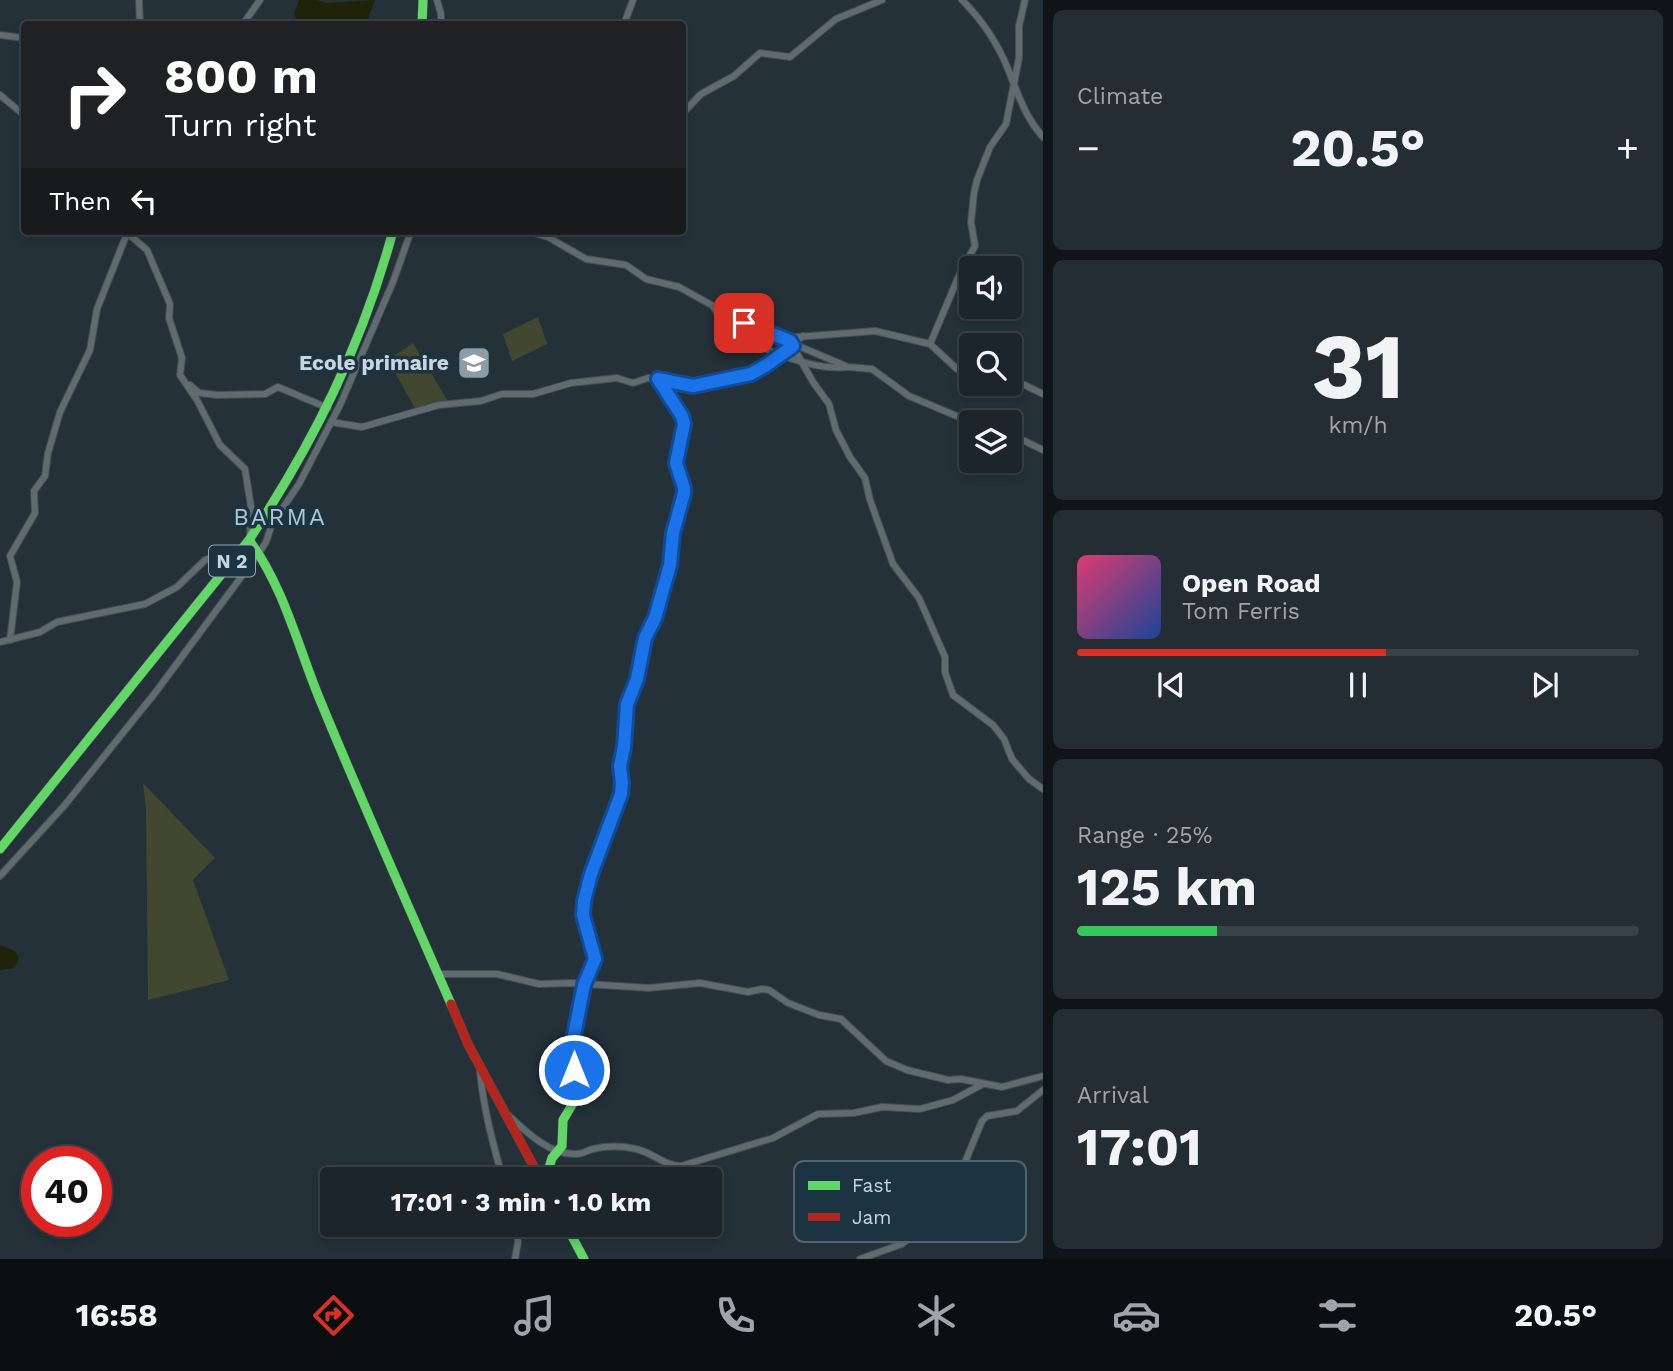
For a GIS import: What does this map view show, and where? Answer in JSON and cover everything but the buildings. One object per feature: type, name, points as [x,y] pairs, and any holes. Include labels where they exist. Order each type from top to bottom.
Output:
[{"type":"street","points":[[139,0],[140,21]]},
{"type":"street","points":[[245,21],[260,0]]},
{"type":"street","points":[[422,21],[423,0]]},
{"type":"street","points":[[437,0],[441,21]]},
{"type":"street","points":[[625,21],[633,0]]},
{"type":"street","points":[[686,110],[701,94],[734,76],[760,52],[790,57],[836,19],[882,0]]},
{"type":"street","points":[[962,0],[990,32],[1029,121],[1043,137]]},
{"type":"street","points":[[930,344],[961,271],[975,246],[971,222],[976,180],[990,147],[1006,124],[1019,58],[1019,26],[1025,0]]},
{"type":"street","points":[[0,35],[21,38]]},
{"type":"street","points":[[0,95],[21,113]]},
{"type":"street","points":[[10,640],[17,582],[10,556],[34,513],[34,491],[45,476],[48,453],[60,412],[90,350],[97,310],[126,235]]},
{"type":"street","points":[[130,235],[146,250],[170,304],[169,318],[182,358],[179,371],[220,445],[245,470],[251,507],[249,540],[259,553],[283,601],[319,698],[480,1068],[536,1167]]},
{"type":"street","name":"N 2","points":[[0,849],[238,554],[280,495],[328,408],[366,320],[392,235]]},
{"type":"street","points":[[0,876],[64,806],[155,693],[259,553],[272,524],[299,484],[365,352],[394,282],[410,235]]},
{"type":"street","points":[[541,235],[586,258],[626,265],[646,279],[680,287],[744,323],[848,367]]},
{"type":"street","points":[[711,305],[732,329],[768,350],[801,361],[837,368],[872,369],[909,396],[959,417]]},
{"type":"street","points":[[782,338],[875,331],[930,344],[959,369]]},
{"type":"street","points":[[331,422],[362,427],[439,405],[481,401],[502,394],[533,394],[571,383],[617,378],[632,383],[643,379],[658,379],[693,386],[751,374],[782,354],[803,336]]},
{"type":"street","points":[[793,343],[828,404],[836,430],[850,457],[865,478],[893,564],[919,598],[945,657],[945,672],[953,695],[993,725],[1004,739],[1012,759],[1029,779],[1043,789]]},
{"type":"street","points":[[548,1167],[562,1146],[563,1120],[572,1105],[572,1045],[584,985],[595,959],[583,915],[584,901],[591,874],[621,794],[620,766],[627,704],[637,679],[645,638],[655,618],[670,565],[673,533],[684,493],[676,463],[684,424],[682,416],[658,379]]},
{"type":"street","points":[[185,382],[199,393],[217,395],[265,394],[278,387],[328,408]]},
{"type":"street","points":[[1022,383],[1043,394]]},
{"type":"street","points":[[1022,440],[1043,450]]},
{"type":"street","points":[[0,642],[40,632],[57,622],[145,604],[177,587],[205,560],[219,555],[238,554]]},
{"type":"street","points":[[440,974],[498,974],[539,984],[649,988],[700,983],[748,992],[769,990],[788,1003],[841,1020],[886,1061],[896,1066],[948,1080],[961,1079],[1002,1087],[1043,1076]]},
{"type":"street","points":[[480,1068],[483,1105],[500,1167]]},
{"type":"street","points":[[504,1111],[531,1137],[548,1147],[578,1154],[592,1149],[637,1149],[672,1166],[681,1166],[773,1138],[818,1114],[854,1113],[882,1107],[920,1109],[953,1100],[983,1084]]},
{"type":"street","points":[[965,1161],[982,1121],[987,1116],[1017,1111],[1043,1090]]},
{"type":"street","points":[[515,1259],[517,1237]]},
{"type":"street","points":[[572,1237],[584,1259]]},
{"type":"street","points":[[860,1259],[904,1242]]},
{"type":"shaded area","points":[[299,0],[326,3],[375,0],[367,21],[298,21],[294,14]]},
{"type":"shaded area","points":[[538,317],[547,344],[512,361],[503,334]]},
{"type":"shaded area","points":[[413,343],[447,400],[417,412],[388,360]]},
{"type":"shaded area","points":[[143,783],[215,858],[193,880],[229,980],[148,1000],[146,809]]},
{"type":"shaded area","points":[[0,945],[15,951],[19,958],[15,968],[0,970]]},
{"type":"traffic: fast","points":[[422,21],[423,0]]},
{"type":"traffic: fast","points":[[0,849],[249,540],[273,503],[334,392],[367,314],[392,235]]},
{"type":"traffic: fast","points":[[549,1167],[552,1158],[562,1146],[563,1120],[572,1105],[572,1045],[584,985],[595,959],[583,915],[584,901],[591,874],[621,794],[620,766],[627,703],[637,679],[645,638],[655,618],[670,565],[675,527]]},
{"type":"traffic: fast","points":[[249,540],[281,597],[336,738],[451,1004]]},
{"type":"traffic: fast","points":[[572,1237],[584,1259]]},
{"type":"traffic: jam","points":[[658,378],[682,416],[684,424],[676,463],[684,493],[675,527]]},
{"type":"traffic: jam","points":[[451,1004],[468,1044],[534,1167]]},
{"type":"place","name":"Ecole primaire","points":[[474,363]]},
{"type":"district","name":"BARMA","points":[[280,517]]},
{"type":"route","points":[[574,1070],[572,1045],[584,985],[595,959],[583,915],[584,901],[591,874],[621,794],[620,766],[627,704],[637,679],[645,638],[655,618],[670,565],[673,533],[684,493],[676,468],[684,424],[674,402],[658,379],[693,386],[751,374],[793,346],[790,341],[744,323]]}]
